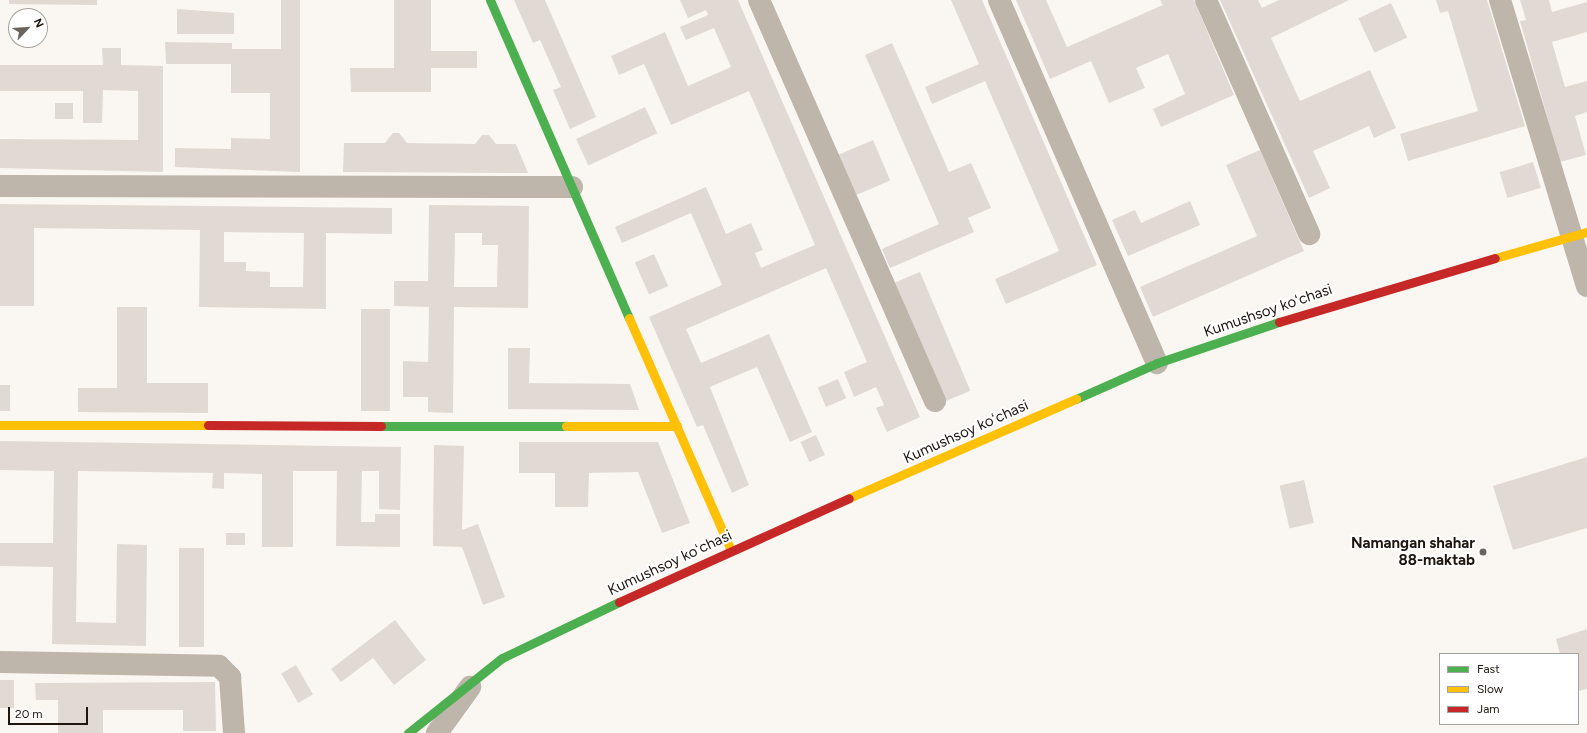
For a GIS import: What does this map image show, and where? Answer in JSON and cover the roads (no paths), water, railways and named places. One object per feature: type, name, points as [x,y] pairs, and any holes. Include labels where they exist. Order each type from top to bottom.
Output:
[{"type":"street","points":[[490,0],[731,550]]},
{"type":"street","points":[[759,0],[935,401]]},
{"type":"street","points":[[999,0],[1157,364]]},
{"type":"street","points":[[1206,0],[1309,234]]},
{"type":"street","points":[[1500,0],[1579,234],[1587,286]]},
{"type":"street","points":[[0,186],[572,188]]},
{"type":"street","name":"Kumushsoy koʻchasi","points":[[408,733],[473,683],[502,658],[534,641],[731,550],[1157,364],[1344,301],[1579,234]]},
{"type":"street","points":[[0,425],[677,426]]},
{"type":"street","points":[[0,662],[220,666],[230,677],[234,733]]},
{"type":"street","points":[[437,733],[473,683]]},
{"type":"place","name":"Namangan shahar 88-maktab","points":[[1483,552]]}]
